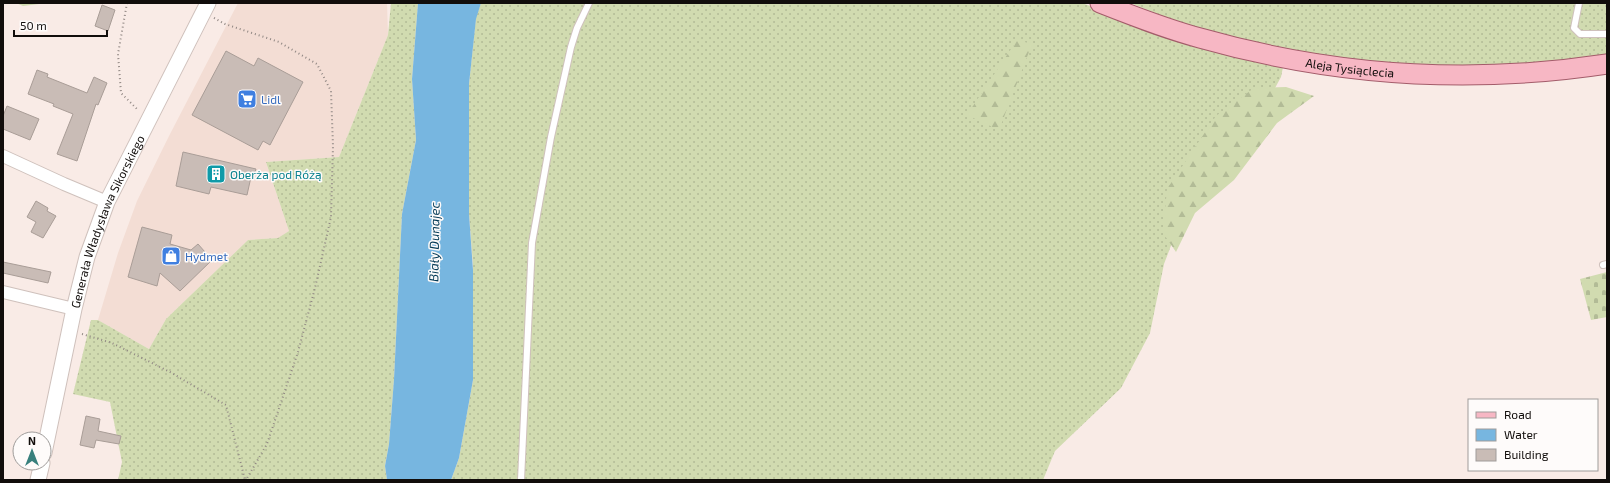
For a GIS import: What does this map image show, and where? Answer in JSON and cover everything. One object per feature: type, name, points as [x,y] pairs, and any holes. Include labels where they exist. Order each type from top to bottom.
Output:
[{"type":"main road","name":"Aleja Tysiąclecia","points":[[1100,3],[1200,38],[1267,55],[1339,68],[1427,75],[1481,76],[1566,70],[1607,64]]},
{"type":"street","name":"Generała Władysława Sikorskiego","points":[[49,431],[74,309],[88,257],[107,202],[212,7]]},
{"type":"street","points":[[3,156],[107,202]]},
{"type":"street","points":[[3,292],[74,309]]},
{"type":"lane","points":[[521,480],[532,243],[551,138],[571,47],[577,28],[589,3]]},
{"type":"lane","points":[[1579,3],[1574,28],[1580,34],[1607,34]]},
{"type":"path","points":[[127,3],[118,54],[121,93],[141,114]]},
{"type":"path","points":[[212,7],[212,18],[225,24],[279,42],[316,64],[331,91],[333,146],[331,216],[316,288],[298,352],[267,444],[246,480]]},
{"type":"path","points":[[70,330],[112,343],[170,372],[226,405],[246,480]]},
{"type":"shaded area","points":[[238,3],[387,3],[388,35],[339,157],[266,162],[289,231],[279,238],[248,240],[166,319],[149,349],[98,320],[118,253],[137,201]]},
{"type":"green space","points":[[16,3],[47,3],[23,6]]},
{"type":"green space","points":[[391,3],[418,3],[412,79],[416,140],[402,214],[394,379],[389,444],[385,466],[387,480],[118,480],[122,462],[110,402],[73,394],[91,320],[98,320],[149,349],[166,319],[248,240],[278,238],[289,231],[266,162],[339,157],[388,35]]},
{"type":"green space","points":[[481,3],[1082,3],[1143,26],[1283,67],[1281,77],[1268,101],[1195,183],[1164,264],[1150,333],[1121,388],[1055,451],[1043,480],[451,480],[459,458],[473,380],[473,265],[469,214],[469,84],[476,17]]},
{"type":"green space","points":[[1130,3],[1607,3],[1607,54],[1577,60],[1467,67],[1375,62],[1329,57],[1239,39],[1187,25]]},
{"type":"green space","points":[[1017,40],[1032,44],[999,130],[967,115]]},
{"type":"green space","points":[[1286,87],[1314,96],[1277,123],[1234,180],[1195,213],[1176,252],[1163,233],[1167,189],[1216,116],[1254,88]]},
{"type":"green space","points":[[1607,272],[1607,317],[1591,320],[1580,279]]},
{"type":"water","name":"Biały Dunajec","points":[[418,3],[481,3],[476,19],[469,84],[469,214],[473,270],[473,380],[459,458],[451,480],[387,480],[385,466],[389,444],[394,379],[402,214],[416,140],[412,79]]},
{"type":"building","points":[[102,5],[115,10],[108,31],[95,26]]},
{"type":"building","name":"Lidl","points":[[226,51],[254,66],[258,58],[303,82],[270,145],[263,141],[258,150],[192,115]]},
{"type":"building","points":[[37,70],[48,74],[47,77],[87,93],[94,77],[107,83],[98,105],[96,104],[77,161],[57,154],[73,114],[53,106],[54,104],[28,94]]},
{"type":"building","points":[[7,106],[39,119],[30,140],[3,129],[3,116]]},
{"type":"building","name":"Oberża pod Różą","points":[[183,152],[256,169],[253,178],[251,177],[247,195],[211,187],[209,194],[176,186]]},
{"type":"building","points":[[36,201],[48,208],[47,211],[56,216],[43,238],[31,232],[36,222],[27,217]]},
{"type":"building","name":"Hydmet","points":[[142,227],[172,235],[170,244],[191,250],[198,244],[212,260],[180,291],[160,273],[157,286],[128,277]]},
{"type":"building","points":[[3,262],[51,272],[48,283],[3,273]]},
{"type":"building","points":[[86,416],[100,419],[98,431],[121,436],[119,444],[96,440],[94,448],[80,445]]},
{"type":"place","name":"Lidl","points":[[247,99]]},
{"type":"place","name":"Oberża pod Różą","points":[[216,174]]},
{"type":"place","name":"Hydmet","points":[[171,256]]}]
